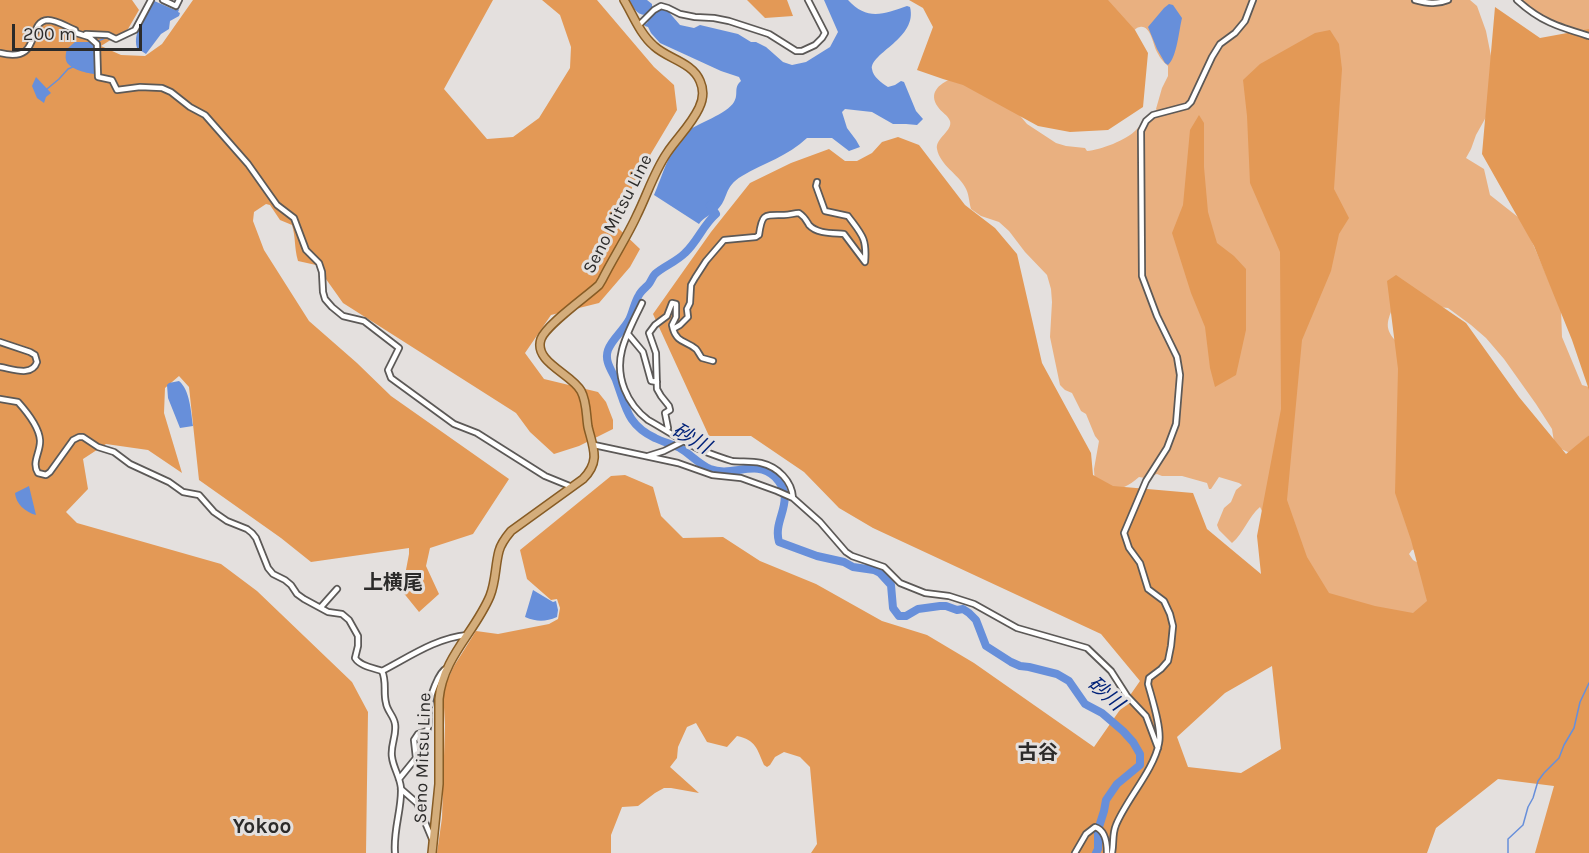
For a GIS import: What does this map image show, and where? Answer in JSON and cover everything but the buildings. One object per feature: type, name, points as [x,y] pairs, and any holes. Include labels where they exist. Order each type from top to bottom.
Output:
[{"type":"main road","name":"Seno Mitsu Line","points":[[432,853],[439,784],[440,686],[447,668],[490,595],[495,581],[499,549],[504,540],[511,531],[583,479],[592,468],[594,460],[594,445],[588,427],[582,392],[570,378],[544,358],[541,352],[541,339],[552,325],[602,280],[666,154],[700,107],[702,99],[703,90],[696,74],[689,67],[654,47],[638,26],[624,0]]},
{"type":"street","points":[[0,53],[13,56],[22,54],[27,49],[38,26],[48,20],[87,34],[108,35],[116,39],[135,30],[151,0]]},
{"type":"street","points":[[163,0],[176,6],[179,0]]},
{"type":"street","points":[[638,26],[661,6],[688,16],[729,21],[769,34],[796,51],[802,51],[815,45],[825,33],[808,0]]},
{"type":"street","points":[[1112,853],[1116,824],[1145,776],[1158,748],[1159,732],[1148,684],[1149,678],[1168,661],[1173,627],[1164,601],[1148,590],[1140,563],[1129,548],[1124,533],[1146,481],[1167,448],[1176,424],[1180,375],[1177,357],[1157,316],[1142,276],[1141,131],[1146,121],[1153,115],[1187,106],[1191,102],[1212,57],[1220,44],[1245,21],[1253,0]]},
{"type":"street","points":[[1415,0],[1430,4],[1448,0]]},
{"type":"street","points":[[1517,0],[1538,17],[1589,36]]},
{"type":"street","points":[[75,30],[76,33],[95,42],[98,77],[111,80],[117,90],[162,88],[205,115],[248,164],[277,205],[294,218],[306,250],[319,263],[322,272],[322,292],[332,307],[343,316],[364,321],[399,348],[388,370],[391,378],[448,420],[477,432],[545,476],[572,487]]},
{"type":"street","points":[[673,329],[688,317],[691,285],[721,242],[729,239],[756,237],[759,235],[763,218],[767,216],[799,213],[815,230],[844,234],[865,262],[866,246],[863,237],[848,216],[825,211],[816,186],[817,182]]},
{"type":"street","points":[[666,430],[668,428],[664,413],[670,410],[657,389],[656,353],[649,333],[669,314],[670,305],[674,302],[676,317],[672,325],[675,335],[688,346],[698,350],[702,358],[713,361]]},
{"type":"street","points":[[642,303],[622,349],[620,363],[620,375],[631,403],[640,414],[682,442],[733,461],[761,463],[769,466],[787,481],[792,490],[791,497]]},
{"type":"street","points":[[628,334],[643,352],[651,381],[657,382]]},
{"type":"street","points":[[0,342],[30,352],[35,355],[37,362],[35,368],[26,371],[0,367]]},
{"type":"street","points":[[0,399],[18,402],[38,430],[40,443],[35,465],[38,473],[46,475],[50,472],[73,440],[83,437],[98,447],[114,452],[130,464],[169,482],[183,492],[199,495],[214,512],[227,521],[247,529],[256,538],[268,568],[273,574],[285,579],[304,599],[328,612],[342,614],[350,620],[358,636],[355,658],[357,662],[382,671],[425,648],[451,638],[467,635]]},
{"type":"street","points":[[647,456],[672,448],[682,442]]},
{"type":"street","points":[[594,445],[678,463],[712,475],[752,481],[791,497],[820,522],[846,552],[884,567],[900,583],[925,593],[949,596],[974,604],[1017,628],[1087,648],[1112,672],[1127,696],[1146,716],[1158,748]]},
{"type":"street","points":[[321,607],[337,590]]},
{"type":"street","points":[[399,778],[416,758],[414,740],[418,734],[427,731],[429,705],[442,670],[447,668]]},
{"type":"street","points":[[382,671],[385,679],[386,704],[396,726],[391,751],[401,789],[395,832],[395,853]]},
{"type":"street","points":[[401,789],[417,803],[434,843]]},
{"type":"street","points":[[1075,853],[1086,834],[1095,827],[1103,832],[1107,853]]},
{"type":"shaded area","points":[[0,0],[132,0],[139,10],[128,29],[101,46],[121,55],[145,56],[162,44],[193,0],[493,0],[444,89],[487,139],[513,137],[539,118],[570,68],[571,47],[560,15],[542,0],[597,0],[654,67],[674,85],[677,110],[634,182],[618,228],[640,249],[630,267],[599,303],[551,315],[525,353],[544,379],[598,392],[606,402],[613,420],[613,429],[579,446],[554,454],[530,432],[516,413],[343,303],[316,265],[298,261],[292,225],[280,220],[270,205],[266,204],[254,212],[253,221],[264,250],[309,321],[391,396],[509,479],[473,534],[430,548],[426,566],[439,594],[419,612],[402,591],[409,548],[311,562],[199,480],[189,387],[179,376],[165,388],[164,413],[182,473],[148,450],[106,444],[83,459],[88,489],[66,512],[77,523],[221,564],[257,591],[352,682],[368,712],[366,853],[0,853]]},
{"type":"shaded area","points":[[747,0],[787,0],[793,16],[765,18]]},
{"type":"shaded area","points":[[909,0],[1108,0],[1135,30],[1148,53],[1143,107],[1108,130],[1070,132],[1038,126],[963,85],[917,70],[933,27],[923,8]]},
{"type":"shaded area","points":[[992,0],[1470,0],[1477,6],[1486,31],[1496,81],[1495,101],[1466,158],[1484,169],[1490,195],[1523,221],[1561,309],[1562,337],[1582,385],[1589,387],[1589,435],[1570,453],[1559,448],[1554,442],[1552,429],[1536,404],[1486,338],[1448,308],[1395,302],[1388,327],[1396,341],[1425,547],[1412,550],[1409,554],[1413,560],[1425,567],[1438,617],[1336,620],[1267,521],[1260,507],[1232,543],[1219,530],[1217,525],[1224,508],[1231,502],[1236,490],[1242,485],[1239,483],[1219,477],[1209,489],[1207,483],[1182,476],[1157,474],[1145,478],[1139,477],[1119,488],[1095,488],[1094,469],[1099,441],[1086,414],[1081,411],[1072,393],[1060,385],[1050,337],[1052,302],[1047,275],[999,222],[981,216],[971,209],[965,187],[945,165],[937,149],[939,141],[949,128],[950,121],[939,109],[934,97],[939,86],[951,79],[1011,105],[1027,124],[1056,143],[1085,148],[1087,151],[1120,141],[1157,111],[1162,88],[1168,76],[1168,66],[1158,54],[1149,32],[1143,27],[1132,32]]},
{"type":"shaded area","points":[[1521,0],[1589,0],[1589,33],[1543,17]]},
{"type":"shaded area","points":[[1495,7],[1540,38],[1589,29],[1589,390],[1572,340],[1534,246],[1482,154]]},
{"type":"shaded area","points":[[1330,30],[1339,44],[1342,69],[1334,189],[1349,218],[1339,234],[1331,271],[1302,340],[1287,500],[1307,557],[1329,593],[1375,606],[1413,613],[1427,601],[1411,540],[1395,493],[1398,369],[1387,281],[1396,275],[1466,323],[1519,397],[1566,454],[1589,435],[1589,853],[1535,853],[1554,786],[1498,779],[1436,828],[1427,853],[811,853],[817,844],[810,767],[800,757],[784,752],[775,757],[767,767],[755,746],[748,740],[737,736],[727,747],[707,742],[696,723],[687,727],[678,747],[677,758],[670,767],[699,793],[664,788],[638,806],[622,807],[611,835],[611,853],[437,853],[442,818],[445,725],[443,690],[454,666],[476,631],[498,634],[549,624],[558,619],[560,608],[557,599],[551,600],[527,579],[520,550],[611,476],[625,475],[653,487],[661,516],[683,538],[723,537],[760,561],[816,584],[882,621],[927,635],[974,663],[1094,747],[1140,681],[1101,634],[873,528],[839,508],[804,472],[751,436],[709,436],[653,314],[711,232],[750,183],[791,163],[829,149],[845,161],[857,161],[872,153],[882,142],[898,137],[919,145],[965,205],[995,228],[1017,254],[1042,363],[1091,453],[1093,475],[1113,486],[1193,493],[1207,529],[1261,574],[1257,536],[1281,409],[1280,252],[1250,183],[1243,80],[1260,64],[1315,33]],"holes":[[[1272,666],[1281,749],[1241,773],[1188,767],[1177,737],[1225,693]]]},
{"type":"shaded area","points":[[1199,115],[1204,123],[1204,167],[1208,212],[1217,243],[1246,269],[1246,330],[1236,375],[1215,387],[1210,368],[1205,327],[1191,293],[1172,233],[1183,205],[1190,130]]},
{"type":"water","points":[[152,0],[175,10],[176,8],[180,13],[170,21],[169,29],[161,34],[146,54],[137,48],[136,41],[138,29]]},
{"type":"water","points":[[628,0],[647,0],[652,4],[649,12],[667,10],[680,25],[694,28],[700,25],[738,34],[766,47],[783,62],[792,65],[806,62],[830,47],[838,32],[824,0],[848,0],[862,11],[876,14],[910,7],[911,18],[907,28],[878,57],[872,69],[876,77],[888,87],[901,81],[904,82],[916,111],[923,119],[917,125],[893,124],[872,112],[845,109],[842,112],[847,128],[860,147],[849,151],[832,138],[807,138],[784,155],[736,180],[721,206],[699,224],[654,195],[671,153],[681,138],[686,132],[730,106],[734,102],[737,86],[741,81],[739,77],[660,43],[644,25],[649,19],[637,12]]},
{"type":"water","points":[[1169,4],[1173,5],[1182,18],[1176,50],[1168,65],[1157,49],[1148,27]]},
{"type":"water","points":[[75,42],[94,42],[94,74],[78,70],[67,63],[67,49]]},
{"type":"water","points":[[36,77],[51,93],[46,97],[44,103],[37,98],[32,86]]},
{"type":"water","points":[[179,381],[188,396],[193,426],[180,428],[168,398],[167,385]]},
{"type":"water","points":[[29,486],[36,515],[22,507],[15,493]]},
{"type":"water","points":[[533,590],[553,602],[556,601],[557,617],[541,621],[525,617]]},
{"type":"waterway","points":[[178,9],[182,0]]},
{"type":"waterway","points":[[96,42],[105,38],[111,39]]},
{"type":"waterway","points":[[47,89],[68,69],[75,66]]},
{"type":"waterway","name":"砂川","points":[[710,205],[716,214],[685,253],[654,275],[636,301],[629,320],[608,350],[608,362],[625,407],[633,421],[646,433],[680,448],[710,469],[727,471],[752,468],[768,472],[775,477],[784,494],[785,502],[778,533],[779,542],[817,556],[880,573],[891,585],[893,608],[899,616],[906,616],[918,609],[940,606],[963,609],[976,620],[986,646],[1020,666],[1057,674],[1069,681],[1085,704],[1102,713],[1123,731],[1140,754],[1140,765],[1117,784],[1106,800],[1098,830],[1096,853]]},
{"type":"waterway","points":[[1508,853],[1508,839],[1523,825],[1538,781],[1559,758],[1574,728],[1580,702],[1589,683]]},
{"type":"district","name":"上横尾","points":[[393,583]]},
{"type":"district","name":"古谷","points":[[1038,753]]},
{"type":"district","name":"Yokoo","points":[[262,827]]}]
